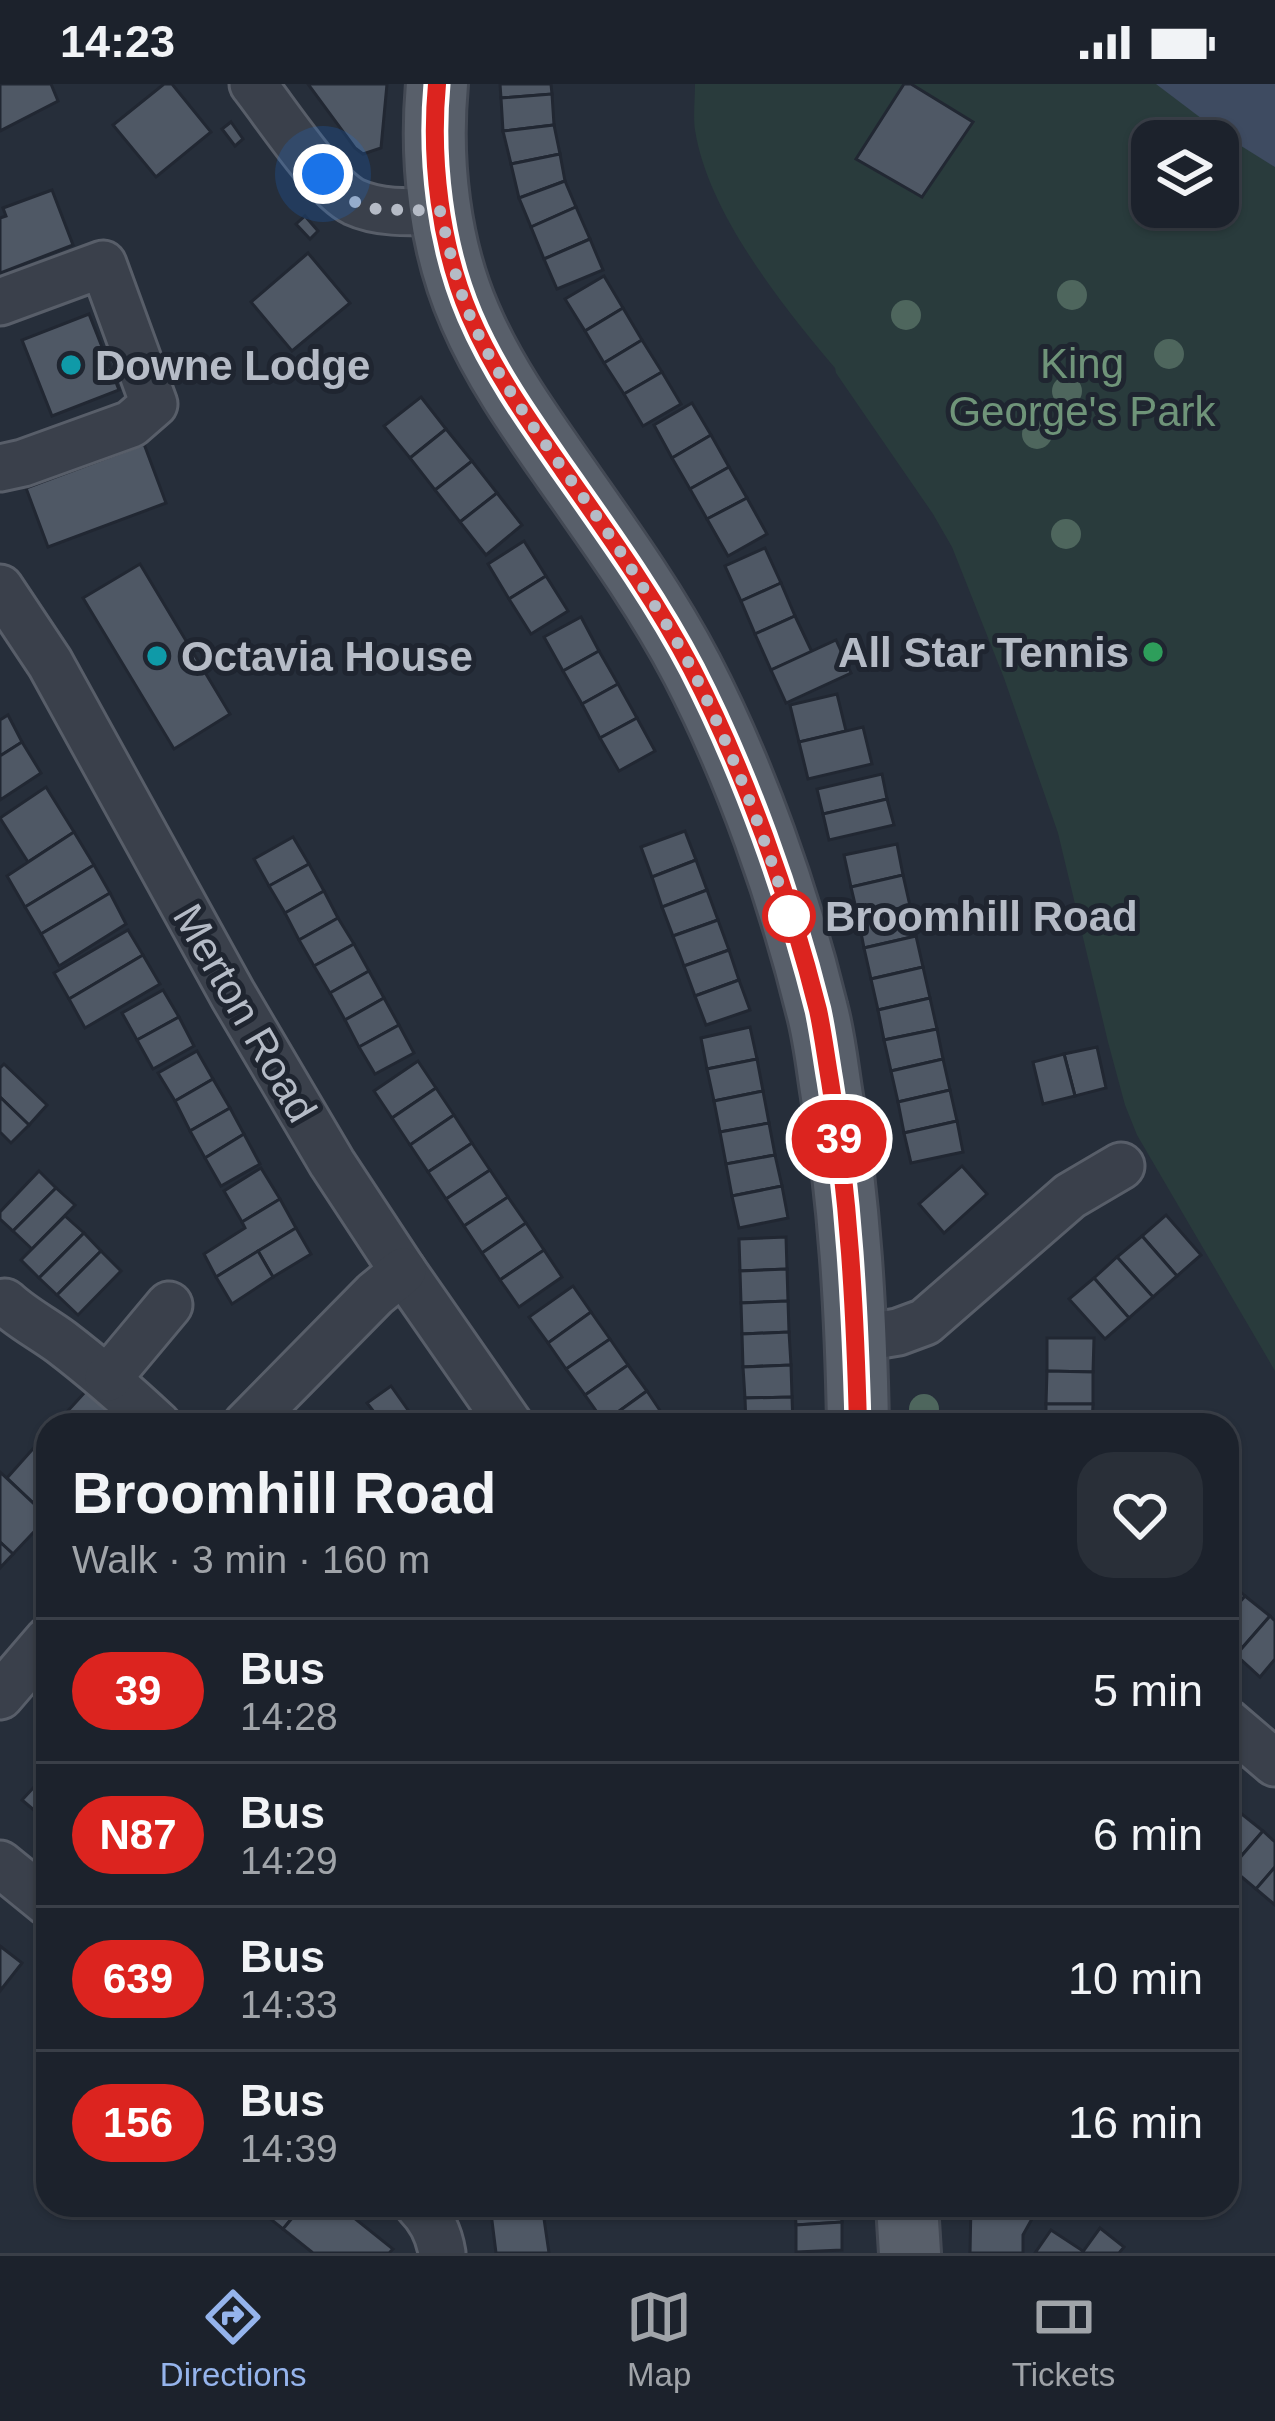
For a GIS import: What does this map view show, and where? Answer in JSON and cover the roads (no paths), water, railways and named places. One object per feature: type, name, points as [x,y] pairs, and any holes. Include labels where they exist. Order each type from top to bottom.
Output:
[{"type":"main road","points":[[437,84],[440,211],[470,314],[517,404],[625,558],[692,669],[779,882],[818,1012],[846,1188],[858,1413]]},
{"type":"main road","points":[[908,2217],[910,2253]]},
{"type":"street","points":[[254,84],[323,174],[349,200],[376,209],[440,211]]},
{"type":"street","points":[[0,302],[103,264],[154,404],[131,424],[0,467]]},
{"type":"street","name":"Merton Road","points":[[0,588],[50,663],[332,1162],[502,1413]]},
{"type":"street","points":[[856,1339],[925,1322],[1070,1196],[1120,1166]]},
{"type":"street","points":[[258,1413],[403,1271]]},
{"type":"street","points":[[5,1303],[108,1378],[145,1413]]},
{"type":"street","points":[[108,1378],[170,1305]]},
{"type":"street","points":[[0,1696],[36,1662]]},
{"type":"street","points":[[1239,1732],[1275,1763]]},
{"type":"street","points":[[0,1864],[36,1893]]},
{"type":"street","points":[[429,2217],[442,2253]]},
{"type":"water","points":[[1156,84],[1275,84],[1275,167],[1239,145],[1239,120],[1204,120]]},
{"type":"place","name":"Downe Lodge","points":[[71,365]]},
{"type":"place","name":"All Star Tennis","points":[[1153,652]]},
{"type":"place","name":"Octavia House","points":[[157,656]]},
{"type":"place","name":"Broomhill Road","points":[[789,916]]},
{"type":"park label","name":"King George's Park","points":[[1082,387]]}]
